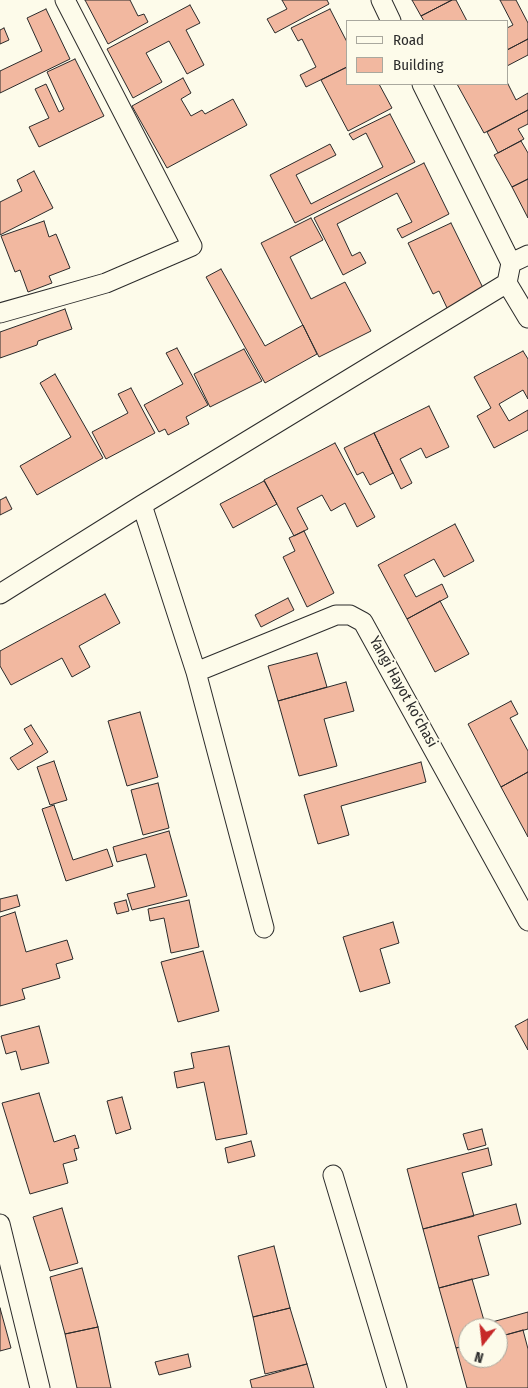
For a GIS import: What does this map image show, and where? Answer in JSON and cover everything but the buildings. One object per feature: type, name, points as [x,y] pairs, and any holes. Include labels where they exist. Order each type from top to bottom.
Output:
[{"type":"street","points":[[0,313],[106,283],[192,246],[66,0]]},
{"type":"street","points":[[381,0],[391,20]]},
{"type":"street","points":[[422,85],[511,263],[507,283],[528,318]]},
{"type":"street","points":[[511,263],[528,255]]},
{"type":"street","points":[[0,594],[142,504],[507,283]]},
{"type":"street","points":[[142,504],[196,672],[264,928]]},
{"type":"street","name":"Yangi Hayot ko'chasi","points":[[196,672],[336,615],[350,615],[363,622],[528,921]]},
{"type":"street","points":[[333,1175],[397,1388]]},
{"type":"street","points":[[0,1224],[40,1388]]}]
